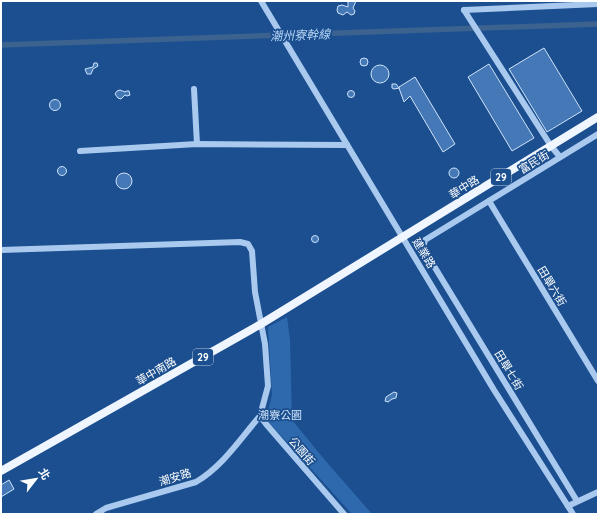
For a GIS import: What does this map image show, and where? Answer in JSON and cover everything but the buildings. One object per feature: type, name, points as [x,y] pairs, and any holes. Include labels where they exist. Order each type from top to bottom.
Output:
[{"type":"main road","name":"華中路","points":[[403,237],[598,117]]},
{"type":"main road","name":"華中南路","points":[[1,471],[261,324],[403,237]]},
{"type":"street","name":"建業路","points":[[261,1],[494,390],[573,514]]},
{"type":"street","points":[[560,157],[464,10],[598,4]]},
{"type":"street","points":[[194,89],[197,144]]},
{"type":"street","name":"富民街","points":[[423,248],[426,240],[598,134]]},
{"type":"street","points":[[80,151],[197,144],[347,144]]},
{"type":"street","name":"田單六街","points":[[489,201],[598,381]]},
{"type":"street","points":[[1,250],[240,242],[248,244],[252,251],[255,292],[265,344],[268,386],[260,416]]},
{"type":"street","name":"田單七街","points":[[423,248],[577,501]]},
{"type":"street","name":"潮安路","points":[[96,514],[106,508],[196,482],[220,464],[260,416]]},
{"type":"street","name":"公園街","points":[[260,416],[344,514]]},
{"type":"street","points":[[568,506],[598,492]]},
{"type":"green space","name":"潮寮公園","points":[[287,317],[290,340],[292,420],[372,514],[352,514],[266,419],[272,395],[268,327]]},
{"type":"waterway","name":"潮州寮幹線","points":[[1,45],[598,24]]}]
